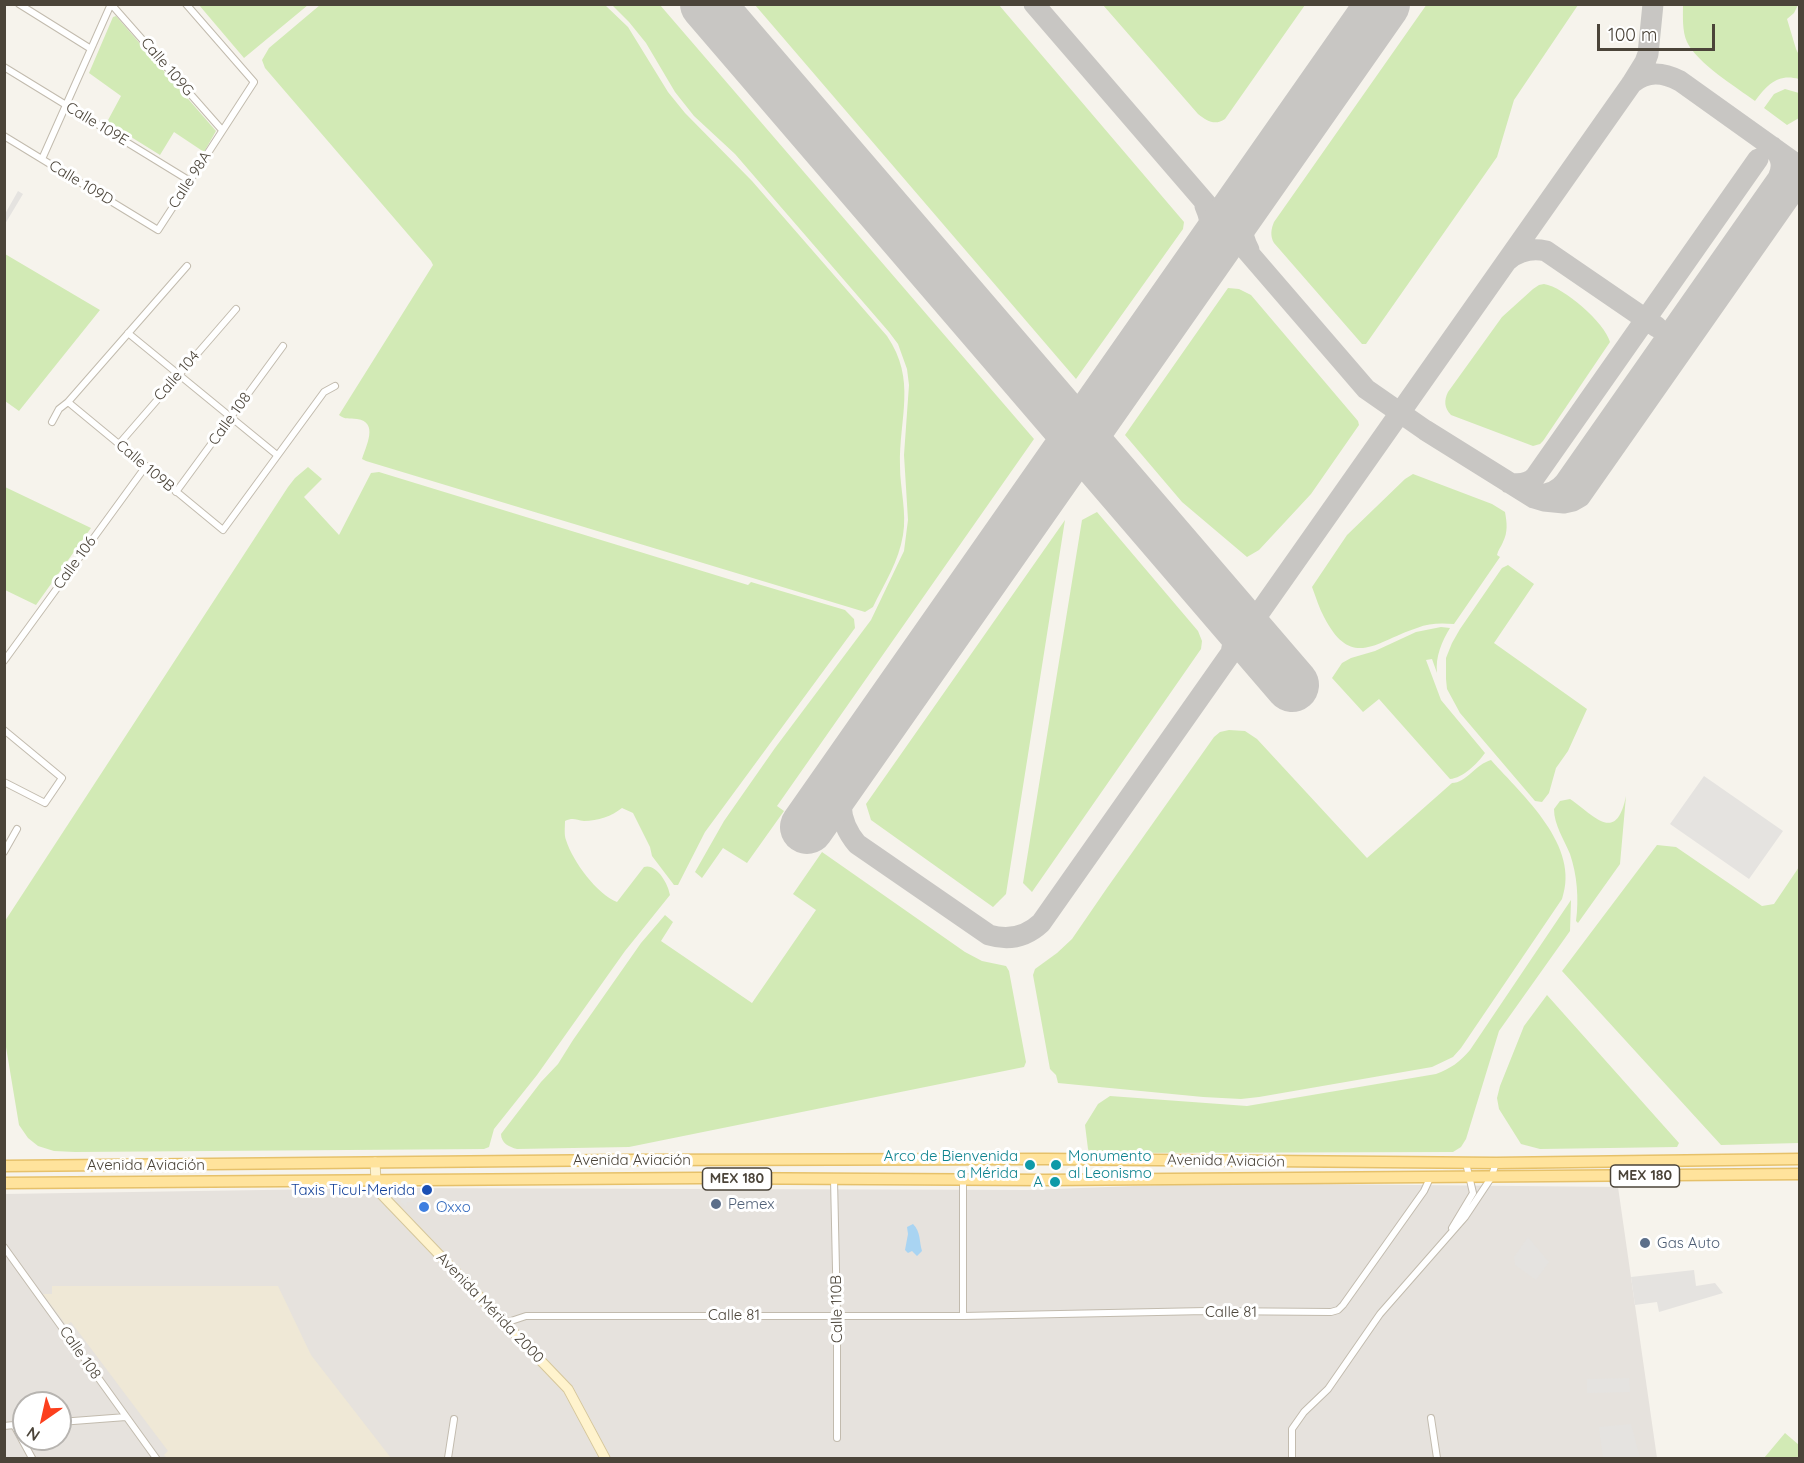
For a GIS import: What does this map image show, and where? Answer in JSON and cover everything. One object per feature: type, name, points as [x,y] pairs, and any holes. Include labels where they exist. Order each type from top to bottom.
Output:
[{"type":"main road","name":"Avenida Aviación","points":[[4,1166],[1056,1159],[1496,1163],[1800,1159]]},
{"type":"main road","points":[[375,1162],[376,1181]]},
{"type":"main road","name":"Avenida Aviación","points":[[4,1183],[699,1178],[963,1180],[1491,1178],[1800,1174]]},
{"type":"main road","name":"Avenida Mérida 2000","points":[[376,1181],[381,1194],[568,1389],[605,1458]]},
{"type":"street","points":[[20,4],[91,49]]},
{"type":"street","points":[[42,159],[111,4]]},
{"type":"street","name":"Calle 109G","points":[[111,4],[222,130]]},
{"type":"street","name":"Calle 98A","points":[[158,230],[254,82],[186,4]]},
{"type":"street","name":"Calle 109E","points":[[4,67],[190,181]]},
{"type":"street","name":"Calle 109D","points":[[4,136],[158,230]]},
{"type":"street","points":[[52,422],[59,409],[68,402],[187,266]]},
{"type":"street","name":"Calle 104","points":[[119,444],[236,309]]},
{"type":"street","points":[[128,333],[277,455],[324,392],[334,386]]},
{"type":"street","name":"Calle 108","points":[[176,492],[283,346]]},
{"type":"street","name":"Calle 109B","points":[[68,402],[223,530],[277,455]]},
{"type":"street","name":"Calle 106","points":[[4,661],[146,466]]},
{"type":"street","points":[[4,730],[62,778],[45,803],[4,782]]},
{"type":"street","points":[[5,849],[17,829]]},
{"type":"street","points":[[1449,1234],[1473,1193],[1466,1163]]},
{"type":"street","points":[[1292,1458],[1292,1429],[1304,1412],[1328,1389],[1380,1314],[1466,1217],[1491,1178],[1496,1163]]},
{"type":"street","name":"Calle 81","points":[[505,1323],[526,1316],[963,1316],[1206,1311],[1331,1312],[1338,1310],[1424,1191],[1430,1178]]},
{"type":"street","name":"Calle 110B","points":[[834,1179],[837,1438]]},
{"type":"street","points":[[963,1180],[963,1316]]},
{"type":"street","name":"Calle 108","points":[[4,1246],[156,1458]]},
{"type":"street","points":[[72,1421],[126,1417]]},
{"type":"street","points":[[1431,1418],[1437,1458]]},
{"type":"street","points":[[448,1458],[454,1419]]},
{"type":"shaded area","points":[[18,191],[23,194],[5,224],[5,214]]},
{"type":"shaded area","points":[[1704,776],[1783,831],[1749,879],[1670,824]]},
{"type":"shaded area","points":[[1215,1183],[1618,1187],[1657,1458],[5,1458],[4,1194],[392,1188],[1027,1190]]},
{"type":"shaded area","points":[[396,1191],[413,1191],[413,1202],[407,1202],[406,1207],[401,1202],[401,1196],[396,1196]]},
{"type":"shaded area","points":[[1528,1237],[1549,1262],[1536,1280],[1515,1265],[1514,1257]]},
{"type":"shaded area","points":[[1694,1270],[1696,1286],[1715,1283],[1723,1293],[1659,1312],[1657,1302],[1635,1305],[1631,1277]]},
{"type":"shaded area","points":[[52,1286],[278,1286],[311,1355],[391,1458],[167,1458],[164,1455],[168,1451],[71,1322],[66,1325],[43,1294],[52,1294]]},
{"type":"shaded area","points":[[1629,1378],[1630,1392],[1587,1393],[1587,1379]]},
{"type":"shaded area","points":[[1631,1424],[1640,1458],[1603,1458],[1599,1427]]},
{"type":"green space","points":[[1427,4],[1578,5],[1514,100],[1497,157],[1366,344],[1362,344],[1274,243],[1272,230],[1274,222]]},
{"type":"green space","points":[[199,5],[308,5],[244,58]]},
{"type":"green space","points":[[320,5],[605,5],[628,27],[668,92],[685,113],[752,181],[887,336],[896,352],[902,368],[904,384],[900,448],[903,535],[895,563],[873,607],[865,612],[366,461],[362,459],[368,441],[368,425],[364,421],[339,415],[433,265],[265,68],[262,60],[269,48]]},
{"type":"green space","points":[[612,5],[660,5],[1034,439],[777,806],[784,811],[747,863],[723,848],[702,878],[695,872],[724,821],[775,748],[871,620],[904,551],[908,520],[904,455],[909,385],[907,369],[898,344],[889,332],[735,154],[694,116],[675,92],[646,43]]},
{"type":"green space","points":[[755,5],[999,5],[1184,222],[1183,229],[1076,379]]},
{"type":"green space","points":[[1103,5],[1305,5],[1225,119],[1214,122],[1198,114]]},
{"type":"green space","points":[[1683,5],[1798,5],[1787,19],[1799,55],[1799,79],[1779,79],[1764,90],[1755,101],[1718,74],[1692,50],[1684,33]]},
{"type":"green space","points":[[116,16],[216,131],[204,152],[174,132],[160,155],[107,122],[121,96],[89,73],[113,17]]},
{"type":"green space","points":[[1785,89],[1799,93],[1799,118],[1787,125],[1764,108],[1774,94]]},
{"type":"green space","points":[[5,254],[100,310],[19,411],[5,401]]},
{"type":"green space","points":[[1544,284],[1562,292],[1583,307],[1607,334],[1610,342],[1543,441],[1533,446],[1451,415],[1445,401],[1448,392],[1502,317],[1533,289]]},
{"type":"green space","points":[[1228,288],[1239,289],[1251,295],[1359,425],[1311,494],[1259,550],[1247,557],[1182,502],[1125,435]]},
{"type":"green space","points":[[308,467],[322,479],[304,497],[339,535],[371,473],[379,472],[748,585],[751,582],[845,610],[854,619],[855,628],[705,832],[678,885],[674,885],[652,856],[650,847],[633,813],[622,808],[600,819],[565,821],[565,838],[574,858],[594,885],[609,898],[617,902],[644,867],[653,868],[661,875],[670,895],[625,951],[537,1075],[494,1129],[489,1147],[484,1149],[75,1152],[54,1151],[38,1146],[28,1138],[19,1125],[5,1041],[5,921],[288,487]]},
{"type":"green space","points":[[1413,474],[1492,504],[1505,512],[1507,524],[1505,538],[1497,555],[1500,557],[1454,624],[1426,625],[1366,648],[1355,648],[1334,634],[1322,614],[1312,587],[1347,535]]},
{"type":"green space","points":[[5,487],[91,528],[36,605],[5,590]]},
{"type":"green space","points":[[1097,512],[1198,631],[1202,641],[1201,649],[1032,892],[1023,883],[1082,520]]},
{"type":"green space","points":[[1065,520],[1006,894],[993,907],[871,820],[866,804]]},
{"type":"green space","points":[[1508,565],[1534,584],[1494,643],[1587,709],[1568,751],[1556,768],[1549,793],[1542,802],[1535,801],[1460,713],[1447,689],[1446,658],[1452,643],[1502,568]]},
{"type":"green space","points":[[1441,627],[1450,628],[1440,649],[1437,673],[1432,659],[1426,660],[1441,700],[1485,753],[1469,770],[1450,779],[1379,699],[1363,712],[1332,678],[1342,663],[1351,658],[1375,651],[1416,632]]},
{"type":"green space","points":[[1245,731],[1257,739],[1367,858],[1452,783],[1462,780],[1491,760],[1546,823],[1563,860],[1566,879],[1562,899],[1453,1057],[1432,1067],[1241,1099],[1058,1083],[1056,1075],[1050,1069],[1033,975],[1035,969],[1072,939],[1214,737],[1220,732]]},
{"type":"green space","points":[[1626,796],[1620,864],[1578,923],[1576,921],[1576,878],[1570,854],[1557,826],[1554,809],[1560,801],[1570,799],[1596,818],[1610,823],[1622,811]]},
{"type":"green space","points":[[1657,845],[1676,847],[1762,906],[1774,904],[1799,867],[1799,1143],[1721,1145],[1562,971]]},
{"type":"green space","points":[[822,852],[965,952],[982,961],[1006,966],[1009,971],[1026,1062],[1024,1067],[629,1147],[517,1149],[504,1142],[501,1134],[541,1082],[558,1064],[641,943],[665,915],[673,922],[661,941],[752,1003],[816,910],[793,894]]},
{"type":"green space","points":[[1571,900],[1570,931],[1499,1031],[1466,1139],[1461,1147],[1453,1152],[1090,1153],[1085,1125],[1098,1104],[1110,1096],[1247,1106],[1436,1074],[1446,1070],[1459,1062],[1470,1050]]},
{"type":"green space","points":[[1547,995],[1679,1143],[1677,1147],[1540,1149],[1521,1144],[1499,1109],[1497,1098],[1524,1026]]},
{"type":"green space","points":[[1785,1433],[1799,1445],[1799,1458],[1764,1458]]},
{"type":"water","points":[[913,1224],[919,1233],[922,1251],[917,1256],[912,1251],[908,1253],[905,1250],[907,1227]]},
{"type":"taxiway","points":[[1034,4],[1366,389],[1425,430],[1534,498],[1544,501],[1564,503],[1580,497],[1795,190],[1797,182],[1798,175],[1792,161],[1680,81],[1655,74],[1644,76],[1632,83]]},
{"type":"taxiway","points":[[850,765],[843,786],[841,806],[845,825],[857,844],[989,935],[1010,938],[1023,935],[1041,923],[1632,83],[1648,54],[1653,4]]},
{"type":"taxiway","points":[[1532,494],[1550,492],[1565,482],[1778,178],[1781,162],[1773,147]]},
{"type":"taxiway","points":[[1509,483],[1523,483],[1535,477],[1758,159]]},
{"type":"taxiway","points":[[1249,196],[1244,210],[1242,230],[1249,250]]},
{"type":"taxiway","points":[[1205,206],[1211,232],[1206,257]]},
{"type":"taxiway","points":[[1508,260],[1526,251],[1546,251],[1657,327]]},
{"type":"taxiway","points":[[1221,603],[1232,627],[1231,653]]},
{"type":"runway","points":[[707,4],[1292,685]]},
{"type":"runway","points":[[807,827],[1383,4]]},
{"type":"place","name":"Arco de Bienvenida a Mérida","points":[[1030,1165]]},
{"type":"place","name":"Monumento al Leonismo","points":[[1056,1165]]},
{"type":"place","name":"A","points":[[1055,1182]]},
{"type":"place","name":"Taxis Ticul-Merida","points":[[427,1190]]},
{"type":"place","name":"Pemex","points":[[716,1204]]},
{"type":"place","name":"Oxxo","points":[[424,1207]]},
{"type":"place","name":"Gas Auto","points":[[1645,1243]]}]
